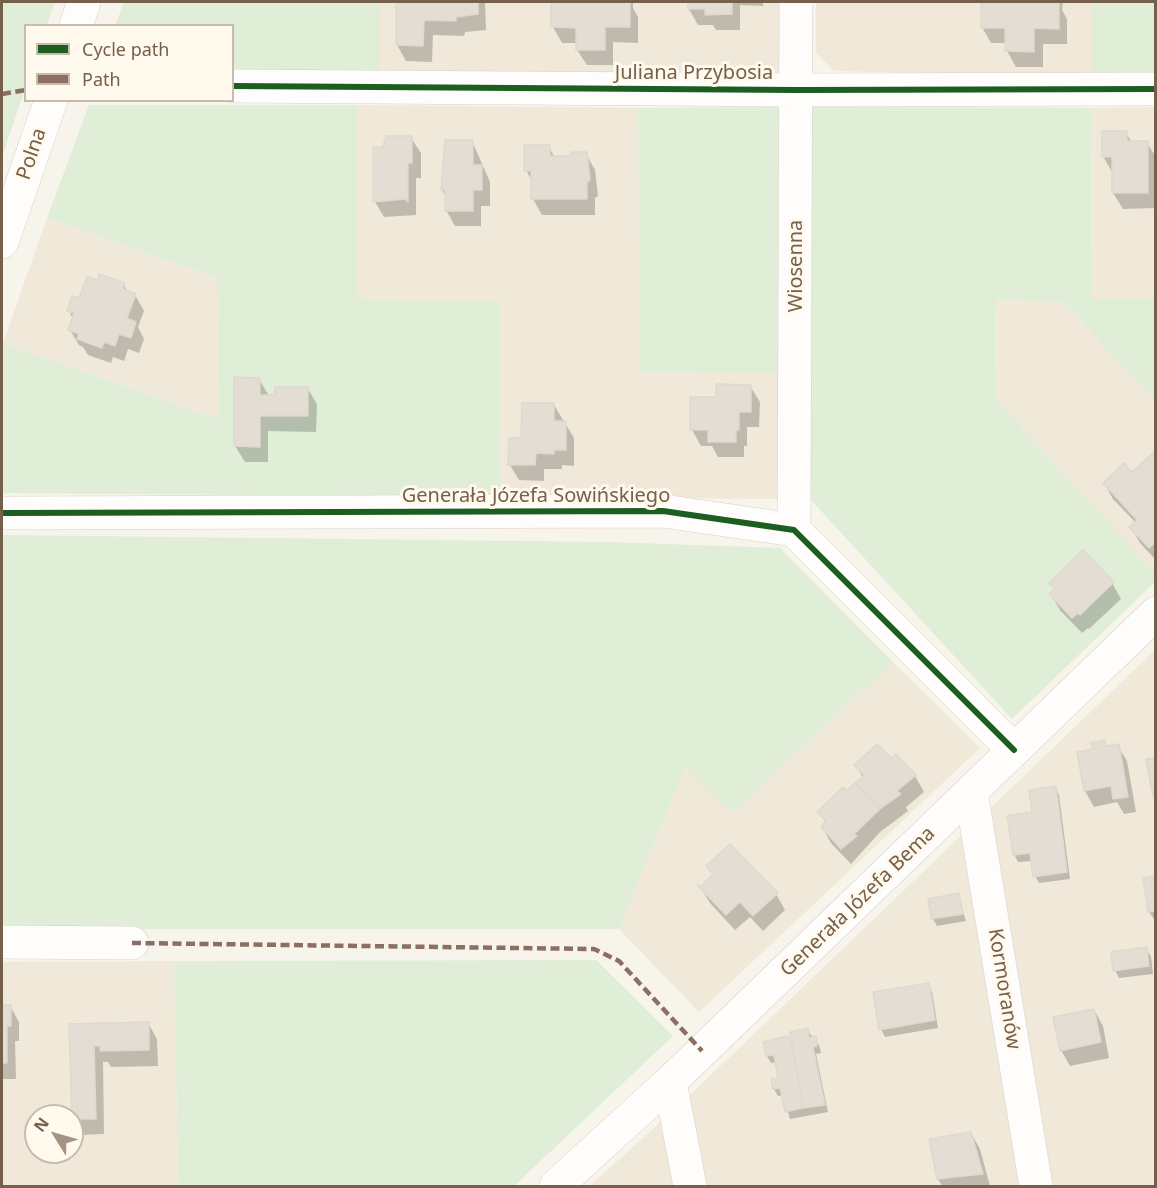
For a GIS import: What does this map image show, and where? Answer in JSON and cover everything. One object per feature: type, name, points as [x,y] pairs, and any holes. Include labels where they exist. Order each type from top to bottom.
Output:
[{"type":"street","points":[[77,24],[84,2]]},
{"type":"street","name":"Wiosenna","points":[[794,530],[796,2]]},
{"type":"street","name":"Juliana Przybosia","points":[[234,86],[797,90],[1155,89]]},
{"type":"street","name":"Polna","points":[[2,242],[50,102]]},
{"type":"street","name":"Generała Józefa Sowińskiego","points":[[2,513],[663,511],[794,530]]},
{"type":"street","points":[[794,530],[1014,750]]},
{"type":"street","name":"Generała Józefa Bema","points":[[556,1186],[670,1082],[1155,614]]},
{"type":"street","name":"Kormoranów","points":[[972,792],[1036,1186]]},
{"type":"street","points":[[2,942],[132,943]]},
{"type":"street","points":[[670,1082],[690,1186]]},
{"type":"shaded area","points":[[378,2],[781,2],[781,74],[380,73],[380,3]]},
{"type":"shaded area","points":[[816,2],[1091,2],[1091,76],[834,71],[816,53]]},
{"type":"shaded area","points":[[357,105],[638,108],[640,372],[779,374],[779,499],[500,497],[358,301]]},
{"type":"shaded area","points":[[1155,107],[1155,300],[1092,300],[1091,108]]},
{"type":"shaded area","points":[[47,218],[217,278],[218,419],[3,343]]},
{"type":"shaded area","points":[[995,299],[1064,303],[1155,401],[1155,574],[996,400]]},
{"type":"shaded area","points":[[1155,650],[1155,1186],[1042,1186],[980,818]]},
{"type":"shaded area","points":[[893,662],[980,748],[699,1012],[619,929],[685,766],[732,813]]},
{"type":"shaded area","points":[[968,829],[1021,1186],[590,1186],[689,1096]]},
{"type":"shaded area","points":[[174,961],[178,1186],[2,1186],[2,962]]},
{"type":"green space","points":[[2,2],[55,2],[47,24],[24,24],[24,92],[2,157]]},
{"type":"green space","points":[[124,2],[380,2],[380,73],[234,72],[234,24],[116,24]]},
{"type":"green space","points":[[1091,2],[1155,2],[1155,76],[1091,76]]},
{"type":"green space","points":[[89,105],[357,105],[358,300],[499,301],[500,497],[2,493],[3,343],[218,419],[217,278],[47,218]]},
{"type":"green space","points":[[780,107],[779,374],[640,372],[638,108]]},
{"type":"green space","points":[[809,107],[1091,108],[1092,300],[1155,300],[1155,401],[1064,303],[995,299],[996,400],[1156,574],[1155,582],[1012,719],[810,499]]},
{"type":"green space","points":[[2,535],[609,542],[780,548],[893,662],[732,813],[685,767],[619,929],[2,929]]},
{"type":"green space","points":[[596,960],[673,1036],[514,1186],[178,1186],[174,961]]},
{"type":"building","points":[[396,2],[478,2],[478,14],[456,17],[456,21],[424,20],[423,46],[396,45]]},
{"type":"building","points":[[551,2],[630,2],[630,27],[605,27],[605,50],[576,50],[576,28],[551,27]]},
{"type":"building","points":[[688,2],[732,2],[732,14],[705,15],[705,9],[688,9]]},
{"type":"building","points":[[981,2],[1059,2],[1059,29],[1034,28],[1034,52],[1005,51],[1005,28],[981,28]]},
{"type":"building","points":[[1102,131],[1127,131],[1127,141],[1148,141],[1148,193],[1112,193],[1112,157],[1102,157]]},
{"type":"building","points":[[386,136],[412,136],[412,163],[408,163],[408,202],[405,199],[373,202],[373,147],[383,147]]},
{"type":"building","points":[[445,140],[473,140],[473,165],[482,165],[482,190],[473,190],[473,211],[445,211],[445,190],[441,190]]},
{"type":"building","points":[[524,145],[550,145],[550,156],[571,156],[571,152],[587,152],[590,180],[587,182],[587,199],[531,199],[531,171],[524,171]]},
{"type":"building","points":[[99,274],[125,283],[123,289],[136,294],[127,318],[136,322],[131,338],[119,334],[115,346],[104,342],[102,348],[77,339],[79,334],[68,330],[74,313],[67,311],[72,296],[79,298],[87,277],[98,280]]},
{"type":"building","points":[[234,377],[260,378],[260,395],[275,395],[275,387],[308,387],[308,416],[260,416],[260,447],[234,446]]},
{"type":"building","points":[[716,384],[751,385],[751,412],[739,412],[736,442],[708,442],[708,430],[690,430],[690,397],[716,397]]},
{"type":"building","points":[[522,403],[554,403],[554,421],[566,421],[566,450],[554,450],[554,454],[536,453],[535,465],[508,465],[509,438],[521,438]]},
{"type":"building","points":[[1156,450],[1156,542],[1149,548],[1129,527],[1137,520],[1103,483],[1124,463],[1132,472]]},
{"type":"building","points":[[1083,550],[1114,582],[1080,615],[1078,613],[1072,618],[1049,594],[1055,589],[1049,583]]},
{"type":"building","points":[[1105,740],[1106,746],[1119,744],[1128,797],[1113,799],[1111,786],[1084,791],[1077,752],[1093,749],[1091,743]]},
{"type":"building","points":[[877,744],[891,758],[896,754],[916,775],[897,791],[901,794],[880,809],[855,783],[864,775],[854,765]]},
{"type":"building","points":[[1156,758],[1156,795],[1153,796],[1146,759]]},
{"type":"building","points":[[855,783],[880,809],[854,834],[857,836],[841,849],[821,827],[826,821],[817,812],[843,787],[847,791]]},
{"type":"building","points":[[1056,786],[1067,872],[1033,877],[1030,853],[1013,855],[1007,816],[1032,812],[1029,790]]},
{"type":"building","points":[[730,844],[778,893],[753,916],[740,902],[726,915],[697,885],[701,886],[713,874],[706,866]]},
{"type":"building","points":[[1156,876],[1156,911],[1148,912],[1143,878]]},
{"type":"building","points":[[959,893],[963,914],[931,919],[928,899]]},
{"type":"building","points":[[1147,947],[1149,966],[1113,971],[1111,952]]},
{"type":"building","points":[[929,983],[935,1020],[879,1030],[873,992]]},
{"type":"building","points":[[2,1005],[11,1005],[11,1026],[7,1026],[7,1063],[2,1063]]},
{"type":"building","points":[[1094,1009],[1101,1042],[1060,1051],[1053,1017]]},
{"type":"building","points":[[149,1022],[149,1050],[100,1051],[100,1046],[94,1046],[96,1119],[84,1119],[84,1104],[72,1104],[69,1024]]},
{"type":"building","points":[[808,1028],[809,1038],[816,1036],[817,1046],[813,1047],[825,1105],[803,1108],[790,1032]]},
{"type":"building","points":[[788,1036],[793,1050],[803,1108],[785,1112],[780,1088],[773,1089],[771,1079],[778,1078],[774,1055],[766,1056],[763,1042]]},
{"type":"building","points":[[971,1132],[983,1174],[937,1179],[929,1139]]},
{"type":"marked path","points":[[2,94],[24,90]]},
{"type":"marked path","points":[[132,943],[594,949],[619,961],[702,1051]]},
{"type":"cycle path","points":[[234,86],[797,90],[1156,89]]},
{"type":"cycle path","points":[[2,513],[663,511],[794,530],[1014,750]]}]
